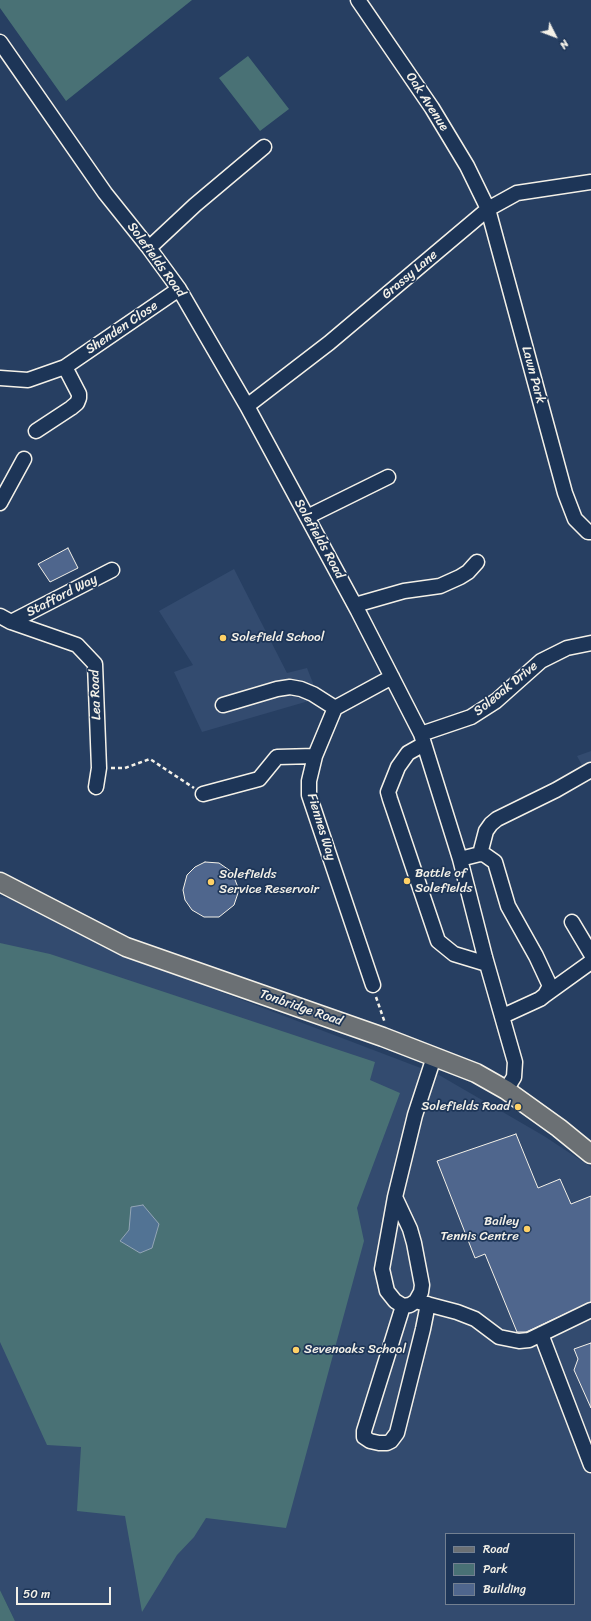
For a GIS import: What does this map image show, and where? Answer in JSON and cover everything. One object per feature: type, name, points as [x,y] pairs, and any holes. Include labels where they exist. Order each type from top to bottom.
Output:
[{"type":"main road","name":"Tonbridge Road","points":[[0,882],[126,947],[383,1037],[476,1073],[506,1090],[559,1128],[591,1154]]},
{"type":"street","name":"Oak Avenue","points":[[358,0],[436,114],[467,166],[488,209]]},
{"type":"street","name":"Solefields Road","points":[[0,42],[105,193],[149,248],[179,289],[247,406],[355,604],[423,739],[460,859],[487,964],[515,1062],[514,1077],[506,1090]]},
{"type":"street","points":[[149,248],[195,205],[264,147]]},
{"type":"street","name":"Grassy Lane","points":[[247,406],[329,343],[488,209],[517,193],[591,182]]},
{"type":"street","name":"Lawn Park","points":[[488,209],[565,493],[575,519],[588,532],[591,532]]},
{"type":"street","name":"Shenden Close","points":[[0,378],[28,380],[65,367],[179,289]]},
{"type":"street","points":[[36,431],[77,403],[79,394],[65,367]]},
{"type":"street","points":[[0,503],[24,459]]},
{"type":"street","points":[[307,517],[388,477]]},
{"type":"street","points":[[355,604],[404,591],[440,586],[468,572],[476,562]]},
{"type":"street","name":"Stafford Way","points":[[6,619],[112,570]]},
{"type":"street","name":"Lea Road","points":[[6,619],[77,645],[95,664],[99,768],[96,787]]},
{"type":"street","name":"Soleoak Drive","points":[[487,964],[454,954],[438,941],[388,792],[398,767],[408,753],[423,739],[471,717],[496,700],[541,661],[567,648],[591,643]]},
{"type":"street","points":[[224,705],[277,689],[290,687],[301,689],[313,694],[335,708],[392,677]]},
{"type":"street","name":"Fiennes Way","points":[[335,708],[315,756],[308,781],[309,795],[373,985]]},
{"type":"street","points":[[203,794],[259,779],[277,757],[315,756]]},
{"type":"street","points":[[480,854],[486,831],[497,819],[556,790],[591,770]]},
{"type":"street","points":[[460,859],[480,854],[489,857],[494,862],[497,867],[508,906],[550,986],[545,995]]},
{"type":"street","points":[[572,922],[591,954]]},
{"type":"street","points":[[503,1016],[545,995],[591,962]]},
{"type":"street","points":[[434,1056],[416,1115],[395,1196],[382,1269],[386,1291],[395,1301],[457,1312],[474,1320],[499,1337],[507,1340],[529,1340],[591,1310]]},
{"type":"street","points":[[395,1196],[410,1229],[422,1285],[421,1292],[416,1304],[364,1431],[364,1437],[370,1441],[387,1443],[391,1441],[397,1433],[423,1329],[416,1304]]},
{"type":"street","points":[[541,1334],[591,1465]]},
{"type":"path","points":[[99,768],[125,768],[150,760],[203,794]]},
{"type":"path","points":[[373,985],[385,1023],[383,1037]]},
{"type":"shaded area","name":"Solefield School","points":[[234,569],[287,673],[307,668],[319,698],[202,732],[174,672],[193,665],[159,611]]},
{"type":"shaded area","points":[[591,751],[591,782],[577,756]]},
{"type":"shaded area","name":"Sevenoaks School","points":[[0,897],[13,899],[124,955],[439,1075],[544,1136],[591,1167],[591,1621],[15,1621],[0,1590]]},
{"type":"shaded area","points":[[143,1205],[159,1224],[152,1248],[140,1253],[120,1241],[129,1230],[131,1207]]},
{"type":"green space","points":[[0,0],[192,0],[66,101],[0,8]]},
{"type":"green space","points":[[248,56],[289,109],[260,131],[219,78]]},
{"type":"green space","points":[[0,943],[50,954],[375,1062],[370,1080],[400,1093],[357,1208],[364,1241],[286,1528],[206,1518],[194,1537],[177,1555],[142,1612],[125,1516],[77,1511],[81,1447],[47,1445],[0,1342]]},
{"type":"green space","points":[[0,1590],[15,1621],[0,1621]]},
{"type":"building","points":[[68,548],[78,568],[50,582],[38,564]]},
{"type":"building","name":"Solefields Service Reservoir","points":[[205,862],[219,863],[232,872],[239,890],[234,905],[219,917],[204,917],[192,910],[185,900],[183,890],[187,875],[195,867]]},
{"type":"building","name":"Bailey Tennis Centre","points":[[516,1134],[538,1188],[560,1179],[571,1204],[591,1196],[591,1302],[526,1332],[517,1332],[485,1254],[475,1258],[437,1161]]},
{"type":"building","points":[[591,1343],[591,1408],[574,1370],[578,1359],[574,1349]]},
{"type":"place","name":"Solefield School","points":[[223,638]]},
{"type":"place","name":"Battle of Solefields","points":[[407,881]]},
{"type":"place","name":"Solefields Service Reservoir","points":[[211,882]]},
{"type":"place","name":"Solefields Road","points":[[518,1107]]},
{"type":"place","name":"Bailey Tennis Centre","points":[[527,1229]]},
{"type":"place","name":"Sevenoaks School","points":[[296,1350]]}]
